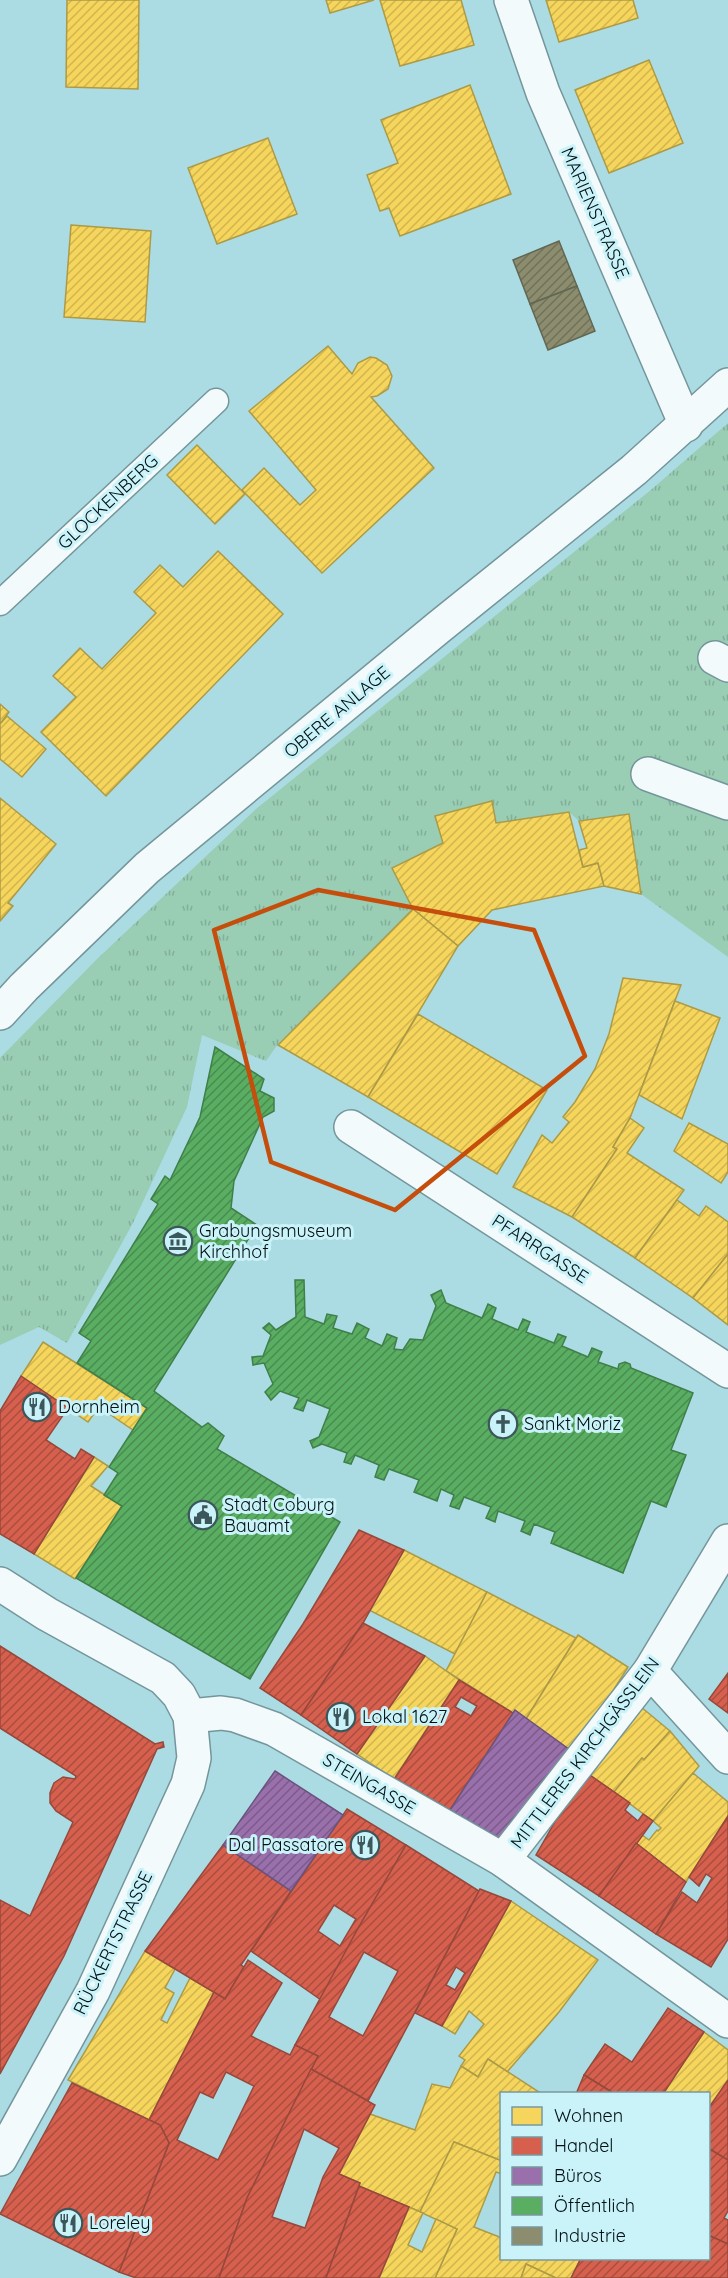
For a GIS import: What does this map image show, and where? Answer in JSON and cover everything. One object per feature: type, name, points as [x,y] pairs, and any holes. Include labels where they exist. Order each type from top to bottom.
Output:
[{"type":"street","name":"MARIENSTRASSE","points":[[511,0],[543,93],[686,424]]},
{"type":"street","name":"OBERE ANLAGE","points":[[0,1013],[147,868],[439,627],[634,470],[728,385]]},
{"type":"street","points":[[648,774],[728,802]]},
{"type":"street","name":"PFARRGASSE","points":[[351,1127],[728,1371]]},
{"type":"street","name":"MITTLERES KIRCHGÄSSLEIN","points":[[503,1860],[658,1658],[728,1541]]},
{"type":"street","points":[[0,1584],[47,1614],[163,1678],[179,1695],[190,1716]]},
{"type":"street","points":[[658,1658],[728,1756]]},
{"type":"street","name":"STEINGASSE","points":[[190,1716],[221,1713],[236,1715],[274,1730],[503,1860],[726,2013]]},
{"type":"street","name":"RÜCKERTSTRASSE","points":[[0,2159],[93,1991],[188,1784],[194,1758],[190,1716]]},
{"type":"lane","name":"GLOCKENBERG","points":[[0,603],[216,401]]},
{"type":"highlighted area","points":[[318,890],[534,930],[585,1056],[395,1210],[271,1162],[214,930]]},
{"type":"green space","points":[[728,423],[728,957],[641,894],[629,814],[579,821],[569,812],[496,823],[492,802],[435,816],[443,843],[392,868],[413,909],[278,1044],[266,1061],[202,1035],[187,1107],[133,1223],[67,1343],[39,1327],[0,1345],[0,1058],[97,959],[256,809],[652,489]]},
{"type":"building: Wohnen","points":[[67,0],[139,0],[138,89],[66,87]]},
{"type":"building: Wohnen","points":[[326,0],[374,0],[330,13]]},
{"type":"building: Wohnen","points":[[380,0],[461,0],[474,45],[400,66]]},
{"type":"building: Wohnen","points":[[546,0],[633,0],[638,18],[559,42]]},
{"type":"building: Wohnen","points":[[649,60],[683,143],[609,173],[575,90]]},
{"type":"building: Wohnen","points":[[470,85],[511,194],[400,236],[389,208],[380,211],[367,175],[398,163],[381,120]]},
{"type":"building: Wohnen","points":[[268,138],[297,214],[217,244],[188,168]]},
{"type":"building: Wohnen","points":[[71,225],[151,231],[145,322],[64,317]]},
{"type":"building: Wohnen","points":[[328,346],[352,374],[358,363],[370,357],[387,365],[392,376],[388,389],[371,397],[434,468],[322,573],[242,490],[264,468],[300,505],[316,490],[249,411]]},
{"type":"building: Wohnen","points":[[197,445],[245,494],[215,524],[167,475]]},
{"type":"building: Wohnen","points":[[218,551],[283,614],[106,796],[41,732],[76,697],[53,676],[80,648],[102,669],[156,613],[134,592],[160,565],[183,587]]},
{"type":"building: Wohnen","points":[[0,704],[9,712],[0,724]]},
{"type":"building: Wohnen","points":[[7,716],[46,749],[22,777],[0,759],[0,724]]},
{"type":"building: Wohnen","points":[[0,798],[56,844],[8,903],[13,906],[0,921]]},
{"type":"building: Wohnen","points":[[492,801],[496,823],[569,812],[583,867],[598,863],[604,886],[492,910],[458,946],[413,909],[392,868],[443,843],[435,816]]},
{"type":"building: Wohnen","points":[[629,814],[641,894],[604,886],[598,863],[583,867],[579,850],[587,848],[579,821]]},
{"type":"building: Wohnen","points":[[413,909],[458,946],[368,1097],[278,1045]]},
{"type":"building: Wohnen","points":[[623,978],[681,985],[630,1118],[613,1147],[617,1149],[572,1217],[513,1187],[542,1135],[552,1143],[569,1122],[563,1117],[595,1069],[609,1034]]},
{"type":"building: Wohnen","points":[[675,1001],[720,1018],[682,1119],[639,1095]]},
{"type":"building: Wohnen","points":[[418,1014],[547,1090],[497,1174],[368,1097]]},
{"type":"building: Wohnen","points":[[630,1118],[644,1128],[627,1153],[684,1190],[635,1258],[572,1217],[617,1149],[613,1147]]},
{"type":"building: Wohnen","points":[[689,1123],[728,1144],[728,1172],[721,1183],[674,1151]]},
{"type":"building: Wohnen","points":[[677,1200],[699,1216],[706,1206],[728,1222],[728,1254],[693,1298],[635,1258]]},
{"type":"building: Wohnen","points":[[728,1254],[728,1325],[693,1298]]},
{"type":"building: Wohnen","points":[[43,1342],[147,1408],[133,1430],[99,1407],[88,1422],[21,1376]]},
{"type":"building: Wohnen","points":[[94,1457],[108,1466],[91,1486],[122,1506],[75,1579],[34,1554]]},
{"type":"building: Wohnen","points":[[404,1550],[487,1592],[455,1654],[369,1610]]},
{"type":"building: Wohnen","points":[[487,1592],[576,1638],[526,1719],[515,1710],[513,1713],[446,1671]]},
{"type":"building: Wohnen","points":[[578,1635],[628,1667],[574,1753],[526,1719]]},
{"type":"building: Wohnen","points":[[425,1656],[459,1680],[394,1779],[357,1754]]},
{"type":"building: Wohnen","points":[[635,1702],[670,1731],[644,1760],[642,1758],[614,1792],[584,1771]]},
{"type":"building: Wohnen","points":[[670,1731],[699,1766],[653,1821],[614,1792],[642,1758],[644,1760]]},
{"type":"building: Wohnen","points":[[693,1773],[728,1802],[728,1816],[686,1882],[636,1843],[642,1835],[649,1840],[661,1828],[653,1821]]},
{"type":"building: Wohnen","points":[[511,1901],[598,1960],[559,2012],[507,2072],[488,2059],[478,2077],[461,2066],[465,2060],[459,2056],[484,2024],[469,2011],[455,2034],[442,2026]]},
{"type":"building: Wohnen","points":[[145,1951],[175,1969],[165,1988],[174,1993],[161,2020],[167,2023],[190,1978],[214,1992],[149,2120],[68,2080]]},
{"type":"building: Wohnen","points":[[704,2032],[728,2050],[728,2080],[710,2106],[710,2092],[664,2092]]},
{"type":"building: Wohnen","points":[[488,2059],[539,2092],[500,2092],[500,2160],[454,2142],[420,2212],[359,2186],[360,2183],[339,2174],[370,2114],[415,2130],[432,2084],[450,2088],[461,2066],[478,2077]]},
{"type":"building: Wohnen","points":[[454,2142],[500,2160],[500,2173],[496,2172],[474,2227],[500,2237],[500,2260],[580,2260],[571,2278],[556,2278],[526,2264],[521,2278],[435,2278],[457,2229],[420,2212]]},
{"type":"building: Wohnen","points":[[409,2207],[423,2213],[408,2245],[422,2252],[436,2219],[457,2229],[435,2278],[379,2278]]},
{"type":"building: Wohnen","points":[[526,2264],[556,2278],[521,2278]]},
{"type":"building: Handel","points":[[21,1376],[68,1408],[46,1440],[75,1459],[81,1449],[94,1457],[34,1554],[0,1534],[0,1411]]},
{"type":"building: Handel","points":[[359,1530],[404,1550],[363,1623],[301,1715],[260,1688],[303,1624]]},
{"type":"building: Handel","points":[[363,1623],[425,1656],[357,1754],[301,1715]]},
{"type":"building: Handel","points":[[0,1646],[155,1744],[163,1742],[164,1747],[157,1749],[64,1956],[0,2074],[0,1900],[30,1916],[73,1822],[56,1811],[50,1803],[50,1793],[54,1783],[63,1777],[75,1779],[76,1776],[0,1728]]},
{"type":"building: Handel","points":[[728,1673],[728,1713],[709,1699]]},
{"type":"building: Handel","points":[[459,1680],[513,1713],[450,1810],[395,1778]],"holes":[[[461,1697],[477,1706],[471,1716],[455,1707]]]},
{"type":"building: Handel","points":[[584,1771],[630,1803],[625,1810],[638,1821],[643,1814],[653,1821],[599,1896],[536,1855]]},
{"type":"building: Handel","points":[[347,1809],[406,1845],[356,1932],[321,2000],[251,1951]],"holes":[[[334,1905],[356,1919],[340,1946],[318,1931]]]},
{"type":"building: Handel","points":[[728,1816],[728,1939],[711,1967],[656,1934],[682,1892],[697,1903],[712,1878],[706,1874],[699,1886],[689,1877]]},
{"type":"building: Handel","points":[[636,1843],[686,1882],[656,1934],[599,1896]]},
{"type":"building: Handel","points":[[223,1845],[291,1891],[241,1965],[244,1967],[225,1999],[145,1951]]},
{"type":"building: Handel","points":[[406,1845],[479,1891],[368,2101],[311,2069],[318,2056],[295,2045]],"holes":[[[364,1952],[398,1971],[363,2036],[329,2017]]]},
{"type":"building: Handel","points":[[480,1889],[511,1901],[442,2026],[415,2013]],"holes":[[[456,1967],[465,1973],[455,1990],[446,1985]]]},
{"type":"building: Handel","points":[[248,1960],[282,1983],[251,2036],[290,2055],[295,2045],[318,2056],[247,2198],[219,2278],[136,2278],[119,2272],[169,2143],[160,2125],[149,2120],[214,1992],[225,1999]],"holes":[[[226,2072],[254,2086],[218,2160],[177,2140],[200,2092],[213,2098]]]},
{"type":"building: Handel","points":[[668,2008],[704,2032],[664,2092],[612,2092],[584,2075],[605,2044],[632,2062]]},
{"type":"building: Handel","points":[[311,2069],[375,2105],[339,2174],[360,2183],[326,2278],[219,2278],[247,2198]],"holes":[[[304,2129],[339,2148],[323,2177],[305,2228],[272,2217]]]},
{"type":"building: Handel","points":[[584,2075],[612,2092],[577,2092]]},
{"type":"building: Handel","points":[[728,2080],[728,2160],[710,2149],[710,2106]]},
{"type":"building: Handel","points":[[72,2083],[160,2125],[169,2143],[119,2272],[0,2214]]},
{"type":"building: Handel","points":[[710,2149],[728,2160],[728,2211],[724,2218],[728,2220],[728,2244],[710,2236]]},
{"type":"building: Handel","points":[[359,2186],[409,2207],[379,2278],[326,2278]]},
{"type":"building: Handel","points":[[710,2236],[728,2244],[728,2278],[571,2278],[580,2260],[710,2260]]},
{"type":"building: Büros","points":[[515,1710],[570,1750],[504,1841],[450,1810]]},
{"type":"building: Büros","points":[[275,1771],[343,1815],[291,1891],[223,1845]]},
{"type":"building: Öffentlich","points":[[215,1047],[264,1079],[260,1091],[274,1098],[274,1111],[263,1117],[234,1181],[231,1208],[257,1225],[154,1391],[202,1427],[208,1423],[224,1436],[217,1449],[340,1522],[250,1679],[76,1578],[122,1506],[104,1495],[118,1473],[109,1467],[147,1408],[77,1363],[91,1341],[79,1333],[158,1204],[151,1199],[165,1176],[170,1180],[200,1117]]},
{"type":"building: Öffentlich","name":"Sankt Moriz","points":[[295,1280],[304,1280],[305,1317],[324,1324],[327,1314],[337,1316],[333,1328],[352,1334],[357,1323],[369,1329],[365,1338],[382,1346],[387,1334],[397,1338],[394,1349],[403,1350],[410,1339],[423,1340],[436,1306],[431,1295],[441,1290],[446,1303],[482,1318],[488,1304],[496,1308],[492,1319],[518,1330],[523,1319],[530,1322],[526,1332],[554,1343],[558,1334],[566,1337],[562,1346],[588,1357],[592,1348],[602,1352],[598,1362],[618,1369],[619,1364],[625,1362],[630,1364],[631,1368],[693,1393],[671,1450],[686,1455],[666,1507],[651,1501],[623,1573],[551,1543],[555,1532],[534,1524],[530,1535],[521,1531],[525,1521],[498,1511],[495,1522],[486,1518],[491,1507],[464,1497],[459,1509],[450,1506],[454,1495],[441,1489],[437,1501],[414,1492],[419,1480],[389,1469],[384,1480],[375,1477],[379,1465],[355,1455],[351,1464],[344,1462],[347,1453],[322,1444],[313,1448],[310,1441],[319,1437],[330,1409],[307,1400],[303,1411],[294,1408],[299,1398],[280,1391],[271,1400],[265,1392],[273,1384],[264,1363],[253,1365],[252,1357],[263,1356],[271,1335],[263,1328],[269,1323],[276,1330],[296,1317]]},
{"type":"building: Industrie","points":[[559,241],[577,286],[530,304],[513,260]]},
{"type":"building: Industrie","points":[[577,286],[595,331],[548,350],[530,304]]},
{"type":"place","name":"Grabungsmuseum Kirchhof","points":[[178,1241]]},
{"type":"place","name":"Dornheim","points":[[37,1407]]},
{"type":"place","name":"Sankt Moriz","points":[[503,1424]]},
{"type":"place","name":"Stadt Coburg Bauamt","points":[[203,1515]]},
{"type":"place","name":"Lokal 1627","points":[[341,1717]]},
{"type":"place","name":"Dal Passatore","points":[[365,1845]]},
{"type":"place","name":"Loreley","points":[[68,2223]]}]
